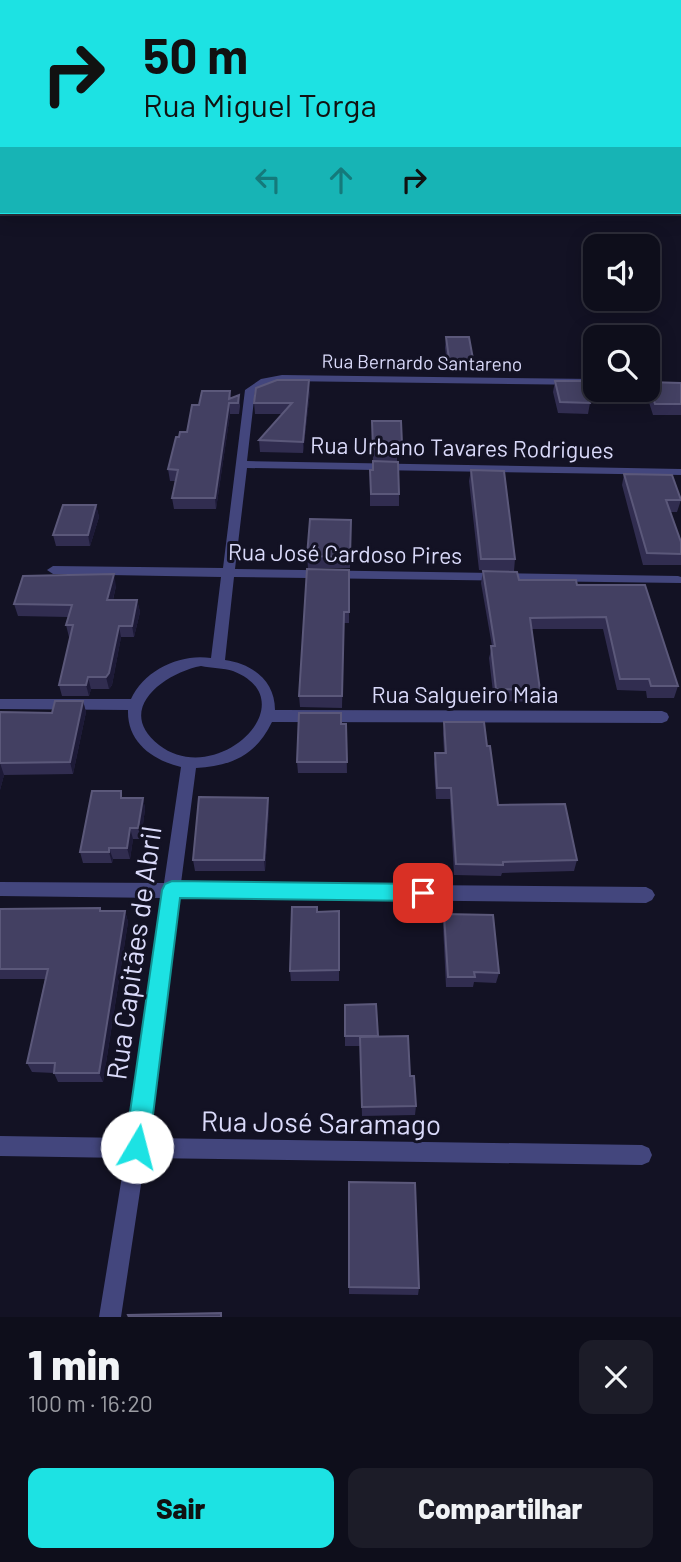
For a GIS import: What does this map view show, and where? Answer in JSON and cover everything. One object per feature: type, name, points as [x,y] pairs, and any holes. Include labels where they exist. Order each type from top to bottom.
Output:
[{"type":"street","name":"Rua Bernardo Santareno","points":[[242,464],[250,390],[265,381],[282,377],[583,382]]},
{"type":"street","name":"Rua Urbano Tavares Rodrigues","points":[[242,464],[681,472]]},
{"type":"street","points":[[218,662],[242,464]]},
{"type":"street","name":"Rua José Cardoso Pires","points":[[53,570],[678,580]]},
{"type":"street","points":[[218,662],[237,666],[252,674],[264,686],[269,700],[269,716],[262,731],[249,745],[231,755],[210,761],[189,762],[168,758],[151,749],[139,736],[134,721],[136,705],[148,686],[167,671],[192,663],[218,662]]},
{"type":"street","points":[[0,704],[136,705]]},
{"type":"street","name":"Rua Salgueiro Maia","points":[[269,716],[662,717]]},
{"type":"street","name":"Rua Capitães de Abril","points":[[110,1317],[137,1147],[189,762]]},
{"type":"street","points":[[0,889],[646,895]]},
{"type":"street","name":"Rua José Saramago","points":[[0,1146],[642,1155]]},
{"type":"building","points":[[446,337],[469,337],[473,359],[449,359]]},
{"type":"building","points":[[277,380],[309,380],[303,442],[259,440],[292,403],[254,403],[256,388]]},
{"type":"building","points":[[555,381],[583,381],[583,402],[590,403],[560,402]]},
{"type":"building","points":[[660,382],[681,383],[681,404],[655,404],[660,402]]},
{"type":"building","points":[[202,391],[230,391],[229,399],[239,395],[238,403],[229,403],[215,498],[172,498],[178,470],[168,469],[176,437],[179,437],[180,432],[187,432],[192,405],[199,405]]},
{"type":"building","points":[[372,421],[401,421],[402,444],[397,444],[397,450],[373,449]]},
{"type":"building","points":[[373,461],[398,462],[399,494],[371,494],[370,470],[373,470]]},
{"type":"building","points":[[471,470],[504,471],[515,559],[481,559]]},
{"type":"building","points":[[624,474],[672,475],[681,500],[666,500],[681,542],[681,554],[647,553]]},
{"type":"building","points":[[63,505],[96,505],[88,535],[53,535]]},
{"type":"building","points":[[310,519],[351,520],[350,557],[307,556]]},
{"type":"building","points":[[307,569],[349,570],[349,612],[344,612],[342,696],[299,696]]},
{"type":"building","points":[[483,571],[517,572],[519,580],[576,580],[577,585],[645,585],[678,686],[651,686],[649,679],[620,679],[606,617],[530,618],[540,690],[496,689],[491,646],[495,646]]},
{"type":"building","points":[[114,574],[107,600],[137,600],[132,626],[119,626],[109,673],[106,677],[88,677],[86,685],[59,685],[73,625],[66,625],[72,605],[14,604],[23,576]]},
{"type":"building","points":[[55,701],[83,701],[70,762],[0,763],[0,712],[52,713]]},
{"type":"building","points":[[299,713],[341,713],[341,724],[346,724],[347,762],[297,762]]},
{"type":"building","points":[[444,722],[484,722],[498,805],[565,804],[577,860],[503,862],[503,865],[456,864],[451,788],[437,788],[435,753],[446,753]]},
{"type":"building","points":[[92,791],[121,791],[121,798],[143,798],[138,828],[130,828],[127,848],[109,848],[109,852],[80,852]]},
{"type":"building","points":[[199,797],[268,798],[264,860],[193,860]]},
{"type":"building","points":[[292,907],[317,907],[317,912],[339,911],[339,970],[290,971]]},
{"type":"building","points":[[100,908],[100,911],[125,911],[99,1073],[54,1073],[55,1063],[27,1063],[48,969],[0,969],[0,909]]},
{"type":"building","points":[[444,914],[493,915],[499,973],[474,972],[475,977],[448,977]]},
{"type":"building","points":[[376,1004],[378,1036],[345,1036],[345,1005]]},
{"type":"building","points":[[408,1036],[410,1076],[414,1076],[416,1106],[362,1107],[360,1037]]},
{"type":"building","points":[[349,1182],[415,1183],[419,1288],[349,1287]]},
{"type":"building","points":[[221,1313],[221,1317],[128,1315]]},
{"type":"route","points":[[137,1147],[172,890],[423,893]]}]
